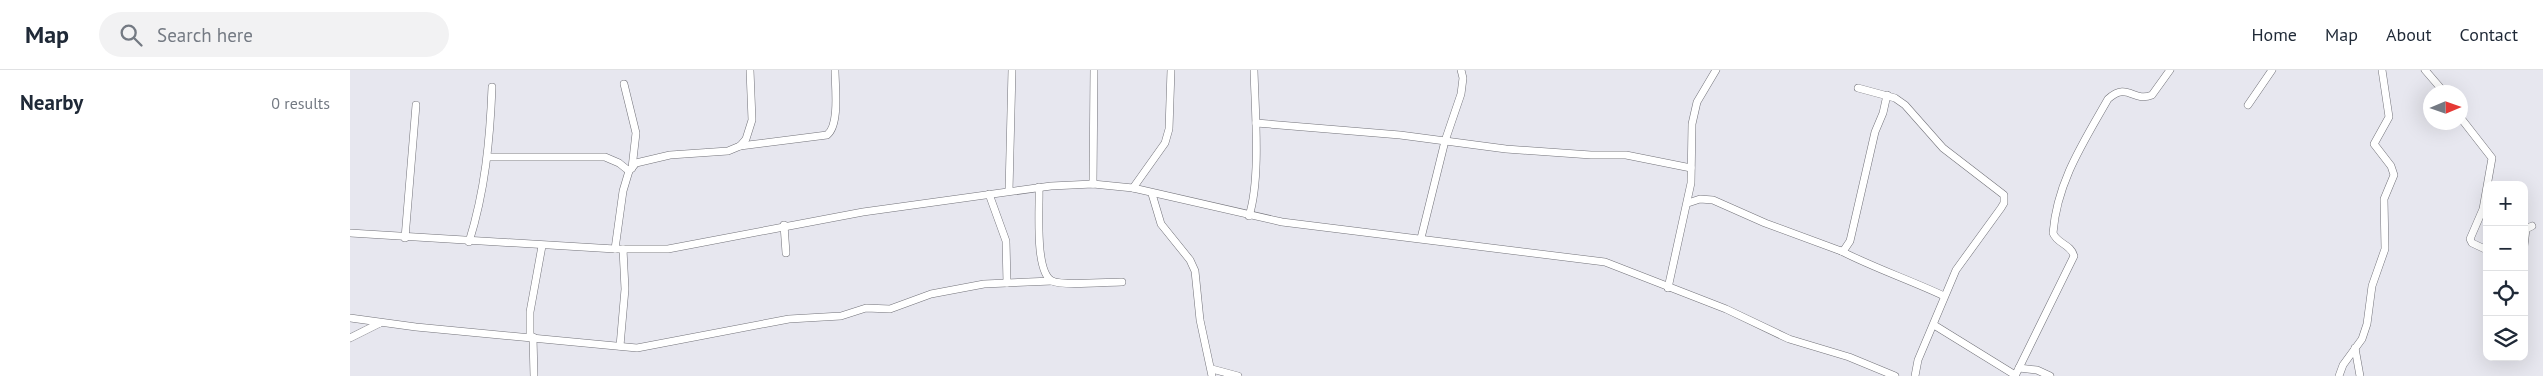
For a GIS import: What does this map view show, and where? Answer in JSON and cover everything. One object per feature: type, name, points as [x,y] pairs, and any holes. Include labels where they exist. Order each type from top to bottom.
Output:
[{"type":"street","points":[[740,146],[746,139],[752,120],[750,70]]},
{"type":"street","points":[[630,170],[636,163],[647,159],[728,151],[740,146],[827,135],[831,132],[835,117],[835,70]]},
{"type":"street","points":[[1008,191],[1012,70]]},
{"type":"street","points":[[1093,184],[1094,70]]},
{"type":"street","points":[[1133,188],[1166,143],[1169,129],[1171,70]]},
{"type":"street","points":[[1249,216],[1253,196],[1256,124],[1254,70]]},
{"type":"street","points":[[1421,238],[1444,141],[1460,94],[1463,78],[1461,70]]},
{"type":"street","points":[[1668,288],[1688,203],[1691,137],[1697,102],[1716,70]]},
{"type":"street","points":[[1934,325],[2015,376],[2074,256],[2070,247],[2054,237],[2053,233],[2061,189],[2071,164],[2108,99],[2116,92],[2122,90],[2143,97],[2152,95],[2170,70]]},
{"type":"street","points":[[2248,105],[2272,70]]},
{"type":"street","points":[[2339,376],[2343,365],[2362,339],[2367,324],[2372,286],[2384,254],[2386,239],[2384,199],[2394,174],[2391,166],[2374,144],[2388,117],[2382,70]]},
{"type":"street","points":[[2425,70],[2438,85]]},
{"type":"street","points":[[614,249],[623,192],[630,170],[636,133],[624,84]]},
{"type":"street","points":[[469,242],[477,217],[488,157],[492,87]]},
{"type":"street","points":[[1858,88],[1887,95],[1905,105],[1943,148],[1994,187],[2005,199],[2001,208],[1961,263],[1944,296],[1934,325],[1918,360],[1914,376]]},
{"type":"street","points":[[1841,251],[1846,249],[1850,241],[1875,132],[1883,113],[1887,95]]},
{"type":"street","points":[[405,238],[416,105]]},
{"type":"street","points":[[1256,124],[1366,132],[1552,152],[1634,156],[1691,168]]},
{"type":"street","points":[[2468,127],[2492,158],[2483,209],[2470,239],[2472,243],[2483,248]]},
{"type":"street","points":[[488,157],[605,157],[630,170]]},
{"type":"street","points":[[350,233],[542,246],[668,249],[784,225],[1008,191],[1093,184],[1133,188],[1249,216],[1594,260],[1726,309],[1789,339],[1850,357],[1896,376]]},
{"type":"street","points":[[1039,187],[1042,264],[1045,274],[1052,281]]},
{"type":"street","points":[[989,194],[1006,240],[1007,283]]},
{"type":"street","points":[[1152,194],[1165,231],[1190,260],[1195,271],[1200,320],[1212,372],[1238,376]]},
{"type":"street","points":[[1688,203],[1700,199],[1713,200],[1765,223],[1841,251],[1944,296]]},
{"type":"street","points":[[784,225],[786,253]]},
{"type":"street","points":[[2528,228],[2532,226]]},
{"type":"street","points":[[1850,241],[1854,258]]},
{"type":"street","points":[[534,376],[530,312],[542,246]]},
{"type":"street","points":[[620,346],[625,289],[623,249]]},
{"type":"street","points":[[350,318],[380,323],[531,337],[573,344],[630,348],[645,347],[789,319],[841,316],[866,308],[890,309],[931,294],[1007,283],[1052,281],[1063,284],[1122,282]]},
{"type":"street","points":[[350,338],[380,323]]},
{"type":"street","points":[[2355,348],[2360,376]]},
{"type":"street","points":[[2019,368],[2037,370],[2050,376]]}]
